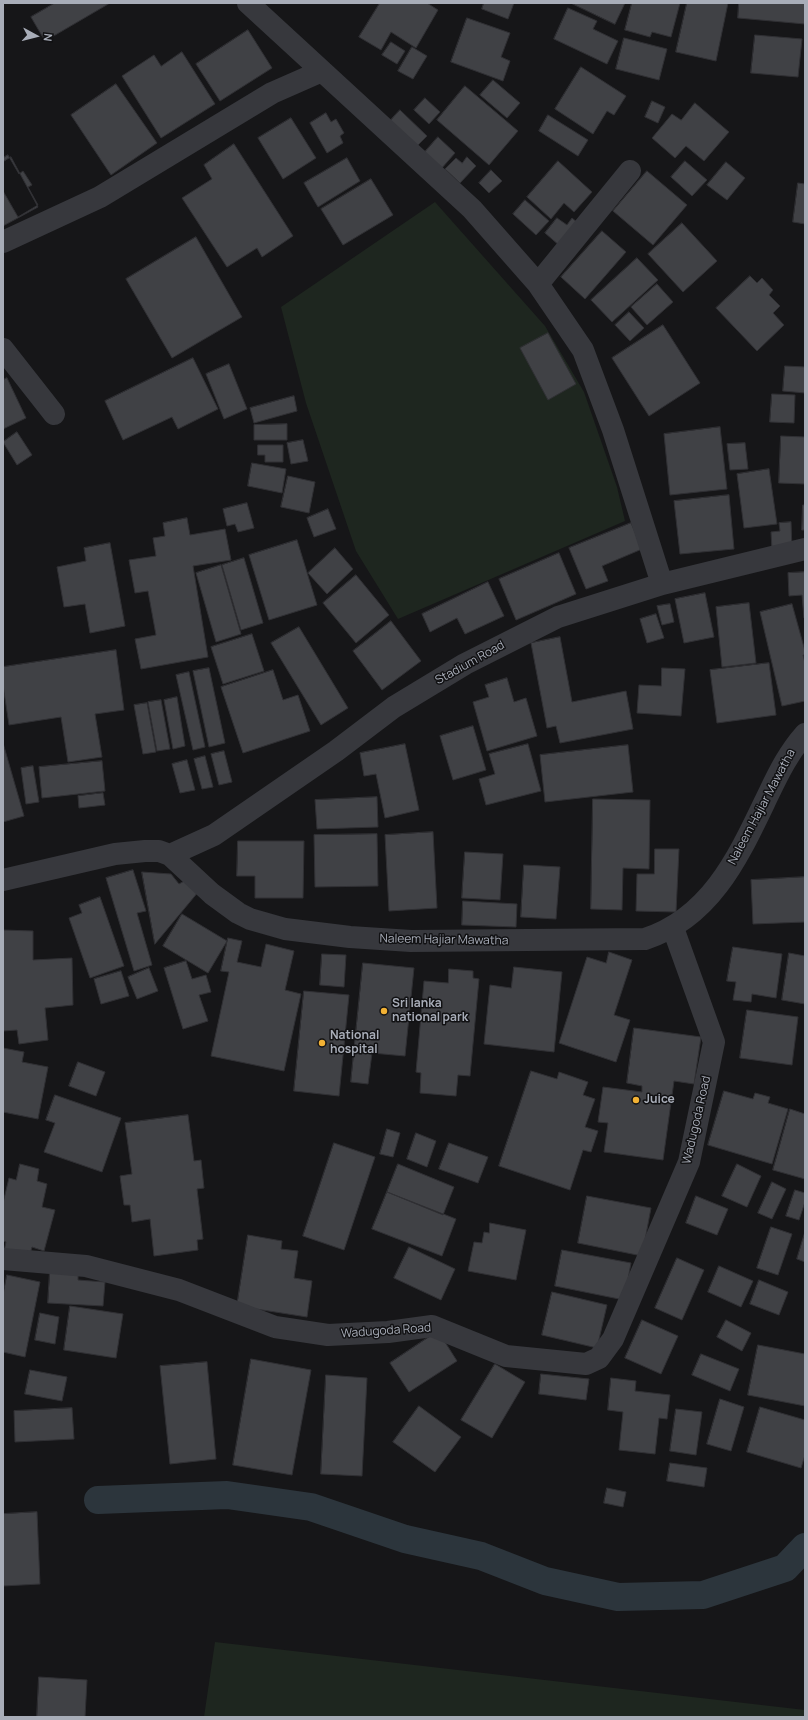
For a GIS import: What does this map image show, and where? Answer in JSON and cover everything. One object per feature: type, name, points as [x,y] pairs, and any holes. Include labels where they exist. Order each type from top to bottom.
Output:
[{"type":"street","points":[[248,3],[472,209],[538,284],[582,350],[613,430],[662,584]]},
{"type":"street","points":[[3,242],[100,197],[272,93],[322,71]]},
{"type":"street","points":[[538,284],[630,171]]},
{"type":"street","points":[[3,349],[54,414]]},
{"type":"street","name":"Stadium Road","points":[[170,855],[214,835],[336,751],[394,707],[465,664],[558,618],[662,584],[805,549]]},
{"type":"street","name":"Naleem Hajiar Mawatha","points":[[170,855],[212,894],[238,913],[250,919],[285,929],[350,937],[412,941],[482,942],[645,939],[673,928],[706,900],[740,852],[781,767],[790,752],[805,734]]},
{"type":"street","points":[[3,880],[130,852],[159,852],[170,855]]},
{"type":"street","name":"Wadugoda Road","points":[[3,1259],[86,1266],[179,1290],[283,1328],[328,1335],[388,1332],[432,1326],[506,1356],[586,1364],[599,1358],[613,1339],[689,1162],[714,1042],[673,928]]},
{"type":"shaded area","points":[[435,202],[545,326],[584,392],[617,487],[625,521],[398,619],[356,551],[306,403],[281,307]]},
{"type":"shaded area","points":[[215,1642],[805,1710],[805,1717],[204,1717]]},
{"type":"building","points":[[55,3],[110,3],[45,41],[31,17]]},
{"type":"building","points":[[380,3],[427,3],[438,10],[416,48],[391,32],[381,50],[359,37]]},
{"type":"building","points":[[484,3],[514,3],[508,19],[482,9]]},
{"type":"building","points":[[571,3],[625,3],[615,24]]},
{"type":"building","points":[[632,3],[680,3],[671,37],[652,32],[650,37],[625,30]]},
{"type":"building","points":[[687,3],[728,3],[716,61],[676,52]]},
{"type":"building","points":[[739,3],[805,3],[805,24],[738,18]]},
{"type":"building","points":[[568,8],[597,21],[593,29],[618,41],[607,64],[554,39]]},
{"type":"building","points":[[467,18],[510,33],[501,57],[510,61],[503,81],[451,62]]},
{"type":"building","points":[[248,30],[272,68],[220,101],[196,64]]},
{"type":"building","points":[[755,35],[802,39],[798,77],[751,73]]},
{"type":"building","points":[[624,38],[667,49],[659,80],[616,69]]},
{"type":"building","points":[[391,42],[405,51],[397,64],[382,55]]},
{"type":"building","points":[[412,47],[427,56],[413,79],[398,71]]},
{"type":"building","points":[[182,52],[215,104],[161,138],[122,76],[154,55],[161,66]]},
{"type":"building","points":[[581,67],[626,96],[614,115],[607,111],[593,134],[555,109]]},
{"type":"building","points":[[493,80],[520,103],[507,118],[480,95]]},
{"type":"building","points":[[116,84],[157,143],[111,175],[71,115]]},
{"type":"building","points":[[465,86],[518,131],[489,165],[437,120]]},
{"type":"building","points":[[425,98],[440,112],[429,124],[414,110]]},
{"type":"building","points":[[652,101],[665,107],[658,123],[645,117]]},
{"type":"building","points":[[695,103],[729,132],[704,161],[686,146],[675,158],[652,138],[672,114],[681,120]]},
{"type":"building","points":[[400,110],[427,136],[416,147],[390,121]]},
{"type":"building","points":[[326,113],[331,122],[336,119],[344,133],[340,136],[343,143],[327,153],[310,123]]},
{"type":"building","points":[[548,115],[588,140],[578,156],[539,131]]},
{"type":"building","points":[[291,118],[316,158],[283,179],[258,138]]},
{"type":"building","points":[[438,137],[455,153],[441,169],[424,153]]},
{"type":"building","points":[[234,144],[293,236],[262,257],[257,248],[227,267],[182,198],[212,179],[204,165]]},
{"type":"building","points":[[8,155],[19,174],[23,171],[32,185],[28,187],[38,205],[18,217],[3,191],[3,158]]},
{"type":"building","points":[[11,157],[38,207],[3,226],[3,162]]},
{"type":"building","points":[[467,157],[476,166],[460,183],[445,169],[456,158],[462,163]]},
{"type":"building","points":[[347,158],[360,181],[318,207],[304,183]]},
{"type":"building","points":[[558,161],[592,192],[574,212],[564,203],[551,219],[527,197]]},
{"type":"building","points":[[685,161],[707,180],[692,196],[671,177]]},
{"type":"building","points":[[726,162],[745,178],[727,200],[707,185]]},
{"type":"building","points":[[491,170],[502,181],[489,193],[479,183]]},
{"type":"building","points":[[647,171],[687,205],[653,245],[613,211]]},
{"type":"building","points":[[371,179],[393,215],[343,245],[321,209]]},
{"type":"building","points":[[798,183],[805,184],[805,224],[793,222]]},
{"type":"building","points":[[525,200],[549,221],[536,235],[513,214]]},
{"type":"building","points":[[557,218],[567,225],[572,218],[578,223],[560,246],[545,233]]},
{"type":"building","points":[[682,223],[717,261],[683,292],[648,254]]},
{"type":"building","points":[[602,231],[626,252],[585,299],[561,277]]},
{"type":"building","points":[[196,237],[242,317],[172,358],[126,279]]},
{"type":"building","points":[[637,258],[658,280],[612,322],[591,300]]},
{"type":"building","points":[[750,276],[757,283],[762,278],[773,290],[769,295],[780,306],[773,313],[784,325],[757,351],[716,308]]},
{"type":"building","points":[[657,284],[673,302],[647,325],[631,307]]},
{"type":"building","points":[[629,312],[644,328],[630,341],[615,325]]},
{"type":"building","points":[[663,325],[700,383],[649,416],[612,358]]},
{"type":"building","points":[[548,333],[576,384],[548,400],[520,348]]},
{"type":"building","points":[[193,358],[218,409],[178,429],[172,417],[123,440],[105,401]]},
{"type":"building","points":[[229,364],[247,409],[224,419],[206,374]]},
{"type":"building","points":[[785,366],[805,367],[805,393],[783,391]]},
{"type":"building","points":[[7,378],[26,418],[3,429],[3,380]]},
{"type":"building","points":[[772,394],[795,395],[794,423],[770,422]]},
{"type":"building","points":[[294,396],[297,411],[254,423],[250,408]]},
{"type":"building","points":[[287,424],[287,440],[254,440],[254,425]]},
{"type":"building","points":[[720,427],[727,489],[670,495],[664,434]]},
{"type":"building","points":[[17,432],[32,455],[17,465],[3,442]]},
{"type":"building","points":[[781,436],[805,437],[805,484],[779,483]]},
{"type":"building","points":[[303,440],[308,461],[291,464],[287,443]]},
{"type":"building","points":[[745,443],[748,469],[730,470],[727,444]]},
{"type":"building","points":[[258,445],[283,445],[283,462],[265,462],[265,455],[258,455]]},
{"type":"building","points":[[252,463],[286,469],[282,493],[248,486]]},
{"type":"building","points":[[769,469],[777,524],[744,528],[737,474]]},
{"type":"building","points":[[288,476],[315,482],[309,513],[281,507]]},
{"type":"building","points":[[729,495],[734,549],[680,554],[674,501]]},
{"type":"building","points":[[247,503],[254,528],[238,532],[235,524],[227,526],[223,509]]},
{"type":"building","points":[[803,505],[805,505],[805,530],[802,530]]},
{"type":"building","points":[[328,509],[336,529],[314,537],[307,518]]},
{"type":"building","points":[[187,518],[190,535],[225,529],[231,560],[193,566],[208,657],[141,669],[135,639],[156,635],[148,591],[135,593],[129,560],[156,556],[153,538],[165,536],[163,523]]},
{"type":"building","points":[[791,522],[792,550],[772,550],[771,532],[780,531],[779,523]]},
{"type":"building","points":[[631,523],[642,549],[602,566],[608,581],[586,589],[569,548]]},
{"type":"building","points":[[297,540],[317,605],[269,620],[249,555]]},
{"type":"building","points":[[110,543],[125,626],[90,633],[85,604],[64,607],[57,567],[86,561],[84,548]]},
{"type":"building","points":[[335,548],[353,569],[327,594],[308,573]]},
{"type":"building","points":[[559,553],[576,594],[516,620],[499,579]]},
{"type":"building","points":[[244,558],[263,623],[241,630],[222,565]]},
{"type":"building","points":[[221,565],[241,634],[216,642],[196,573]]},
{"type":"building","points":[[805,572],[804,618],[802,595],[789,596],[788,573]]},
{"type":"building","points":[[356,575],[389,615],[356,643],[323,603]]},
{"type":"building","points":[[488,582],[504,616],[465,634],[457,618],[430,632],[422,614]]},
{"type":"building","points":[[705,593],[714,637],[684,643],[675,599]]},
{"type":"building","points":[[749,603],[756,663],[722,667],[716,607]]},
{"type":"building","points":[[670,604],[674,622],[662,625],[657,606]]},
{"type":"building","points":[[792,604],[805,651],[805,655],[803,655],[805,663],[805,701],[782,706],[760,612]]},
{"type":"building","points":[[656,614],[664,638],[647,643],[640,619]]},
{"type":"building","points":[[391,621],[421,661],[382,690],[353,651]]},
{"type":"building","points":[[299,627],[348,708],[321,725],[271,643]]},
{"type":"building","points":[[252,634],[264,671],[223,684],[211,647]]},
{"type":"building","points":[[560,637],[572,702],[626,691],[633,729],[560,743],[556,726],[547,728],[531,643]]},
{"type":"building","points":[[116,650],[124,710],[95,714],[102,757],[68,762],[61,717],[9,725],[3,685],[3,667]]},
{"type":"building","points":[[769,663],[776,715],[717,723],[710,670]]},
{"type":"building","points":[[209,668],[225,743],[209,747],[193,671]]},
{"type":"building","points":[[662,668],[685,669],[681,716],[637,713],[639,685],[661,686]]},
{"type":"building","points":[[273,670],[283,700],[298,695],[310,731],[243,753],[221,687]]},
{"type":"building","points":[[189,672],[205,747],[193,750],[176,675]]},
{"type":"building","points":[[507,678],[514,702],[526,698],[537,736],[487,751],[473,702],[489,697],[485,685]]},
{"type":"building","points":[[177,697],[185,746],[173,749],[164,700]]},
{"type":"building","points":[[161,700],[170,749],[157,751],[148,702]]},
{"type":"building","points":[[147,703],[156,752],[143,754],[134,705]]},
{"type":"building","points":[[473,726],[486,770],[453,780],[440,736]]},
{"type":"building","points":[[3,743],[24,816],[3,822]]},
{"type":"building","points":[[405,744],[419,810],[385,818],[376,774],[364,776],[360,753]]},
{"type":"building","points":[[528,744],[541,791],[486,805],[479,779],[495,774],[489,754]]},
{"type":"building","points":[[628,745],[633,792],[545,802],[540,755]]},
{"type":"building","points":[[224,751],[232,782],[219,785],[211,754]]},
{"type":"building","points":[[205,756],[213,787],[202,789],[194,759]]},
{"type":"building","points":[[187,760],[195,790],[180,793],[172,764]]},
{"type":"building","points":[[102,761],[105,791],[42,798],[39,767]]},
{"type":"building","points":[[33,766],[39,802],[26,804],[21,768]]},
{"type":"building","points":[[103,793],[105,805],[79,808],[78,796]]},
{"type":"building","points":[[377,797],[378,827],[317,829],[315,800]]},
{"type":"building","points":[[593,799],[650,800],[649,869],[623,868],[622,910],[591,909]]},
{"type":"building","points":[[433,832],[437,908],[389,911],[385,835]]},
{"type":"building","points":[[377,834],[378,886],[315,887],[314,835]]},
{"type":"building","points":[[238,841],[304,841],[303,898],[255,898],[255,876],[237,876]]},
{"type":"building","points":[[655,849],[679,849],[676,912],[636,911],[637,874],[654,874]]},
{"type":"building","points":[[465,852],[503,854],[500,900],[462,898]]},
{"type":"building","points":[[524,865],[560,867],[556,919],[521,917]]},
{"type":"building","points":[[133,870],[146,911],[137,913],[152,965],[134,971],[106,878]]},
{"type":"building","points":[[142,872],[171,874],[179,884],[186,880],[199,891],[155,944]]},
{"type":"building","points":[[805,877],[805,922],[753,924],[751,880]]},
{"type":"building","points":[[100,897],[124,966],[90,978],[69,918],[82,913],[79,905]]},
{"type":"building","points":[[463,901],[517,904],[516,927],[462,925]]},
{"type":"building","points":[[182,914],[227,941],[208,973],[163,946]]},
{"type":"building","points":[[3,930],[33,931],[33,960],[72,958],[73,1005],[45,1008],[48,1040],[19,1044],[17,1030],[3,1031]]},
{"type":"building","points":[[228,938],[242,941],[237,962],[261,967],[266,944],[294,951],[285,990],[301,994],[284,1071],[211,1056],[229,972],[221,971]]},
{"type":"building","points":[[733,947],[782,954],[776,998],[752,994],[751,1002],[733,1000],[736,982],[727,981]]},
{"type":"building","points":[[609,952],[632,960],[614,1015],[630,1020],[616,1062],[559,1043],[587,957],[606,963]]},
{"type":"building","points":[[789,953],[805,956],[805,1004],[782,1000]]},
{"type":"building","points":[[322,954],[346,955],[344,987],[320,985]]},
{"type":"building","points":[[186,961],[192,979],[206,975],[211,992],[199,995],[208,1021],[183,1029],[164,968]]},
{"type":"building","name":"Sri lanka national park","points":[[363,963],[414,968],[405,1056],[372,1053],[368,1084],[351,1082]]},
{"type":"building","points":[[514,967],[562,972],[554,1052],[484,1044],[490,985],[511,988]]},
{"type":"building","points":[[149,968],[158,991],[137,999],[128,977]]},
{"type":"building","points":[[449,969],[473,971],[473,978],[479,979],[470,1076],[458,1075],[456,1096],[420,1093],[421,1073],[416,1072],[424,981],[448,983]]},
{"type":"building","points":[[121,971],[129,996],[101,1004],[94,979]]},
{"type":"building","name":"National hospital","points":[[304,991],[349,995],[339,1096],[294,1091]]},
{"type":"building","points":[[747,1010],[798,1017],[792,1065],[740,1058]]},
{"type":"building","name":"Juice","points":[[634,1028],[701,1037],[694,1084],[674,1081],[663,1160],[604,1152],[608,1123],[598,1122],[603,1087],[642,1092],[642,1086],[627,1083]]},
{"type":"building","points":[[3,1048],[24,1052],[22,1062],[48,1067],[38,1119],[3,1112]]},
{"type":"building","points":[[78,1062],[105,1072],[96,1096],[69,1086]]},
{"type":"building","points":[[531,1071],[557,1079],[559,1072],[588,1082],[583,1095],[595,1099],[585,1127],[598,1131],[591,1152],[583,1150],[570,1190],[499,1166]]},
{"type":"building","points":[[724,1091],[753,1099],[755,1093],[770,1097],[768,1103],[788,1109],[772,1164],[708,1145]]},
{"type":"building","points":[[55,1095],[121,1118],[102,1172],[44,1152],[55,1123],[46,1120]]},
{"type":"building","points":[[790,1109],[805,1114],[805,1179],[773,1170]]},
{"type":"building","points":[[188,1115],[194,1161],[201,1160],[204,1188],[197,1189],[203,1239],[197,1240],[198,1250],[154,1256],[150,1219],[132,1222],[130,1205],[124,1205],[120,1176],[132,1174],[125,1123]]},
{"type":"building","points":[[387,1129],[400,1133],[393,1157],[380,1154]]},
{"type":"building","points":[[416,1133],[436,1141],[427,1167],[407,1159]]},
{"type":"building","points":[[334,1143],[375,1157],[344,1250],[303,1236]]},
{"type":"building","points":[[449,1143],[488,1157],[478,1183],[439,1169]]},
{"type":"building","points":[[20,1164],[39,1169],[37,1181],[47,1184],[42,1207],[55,1210],[44,1251],[32,1247],[29,1258],[4,1251],[6,1242],[3,1241],[3,1203],[9,1178],[16,1180]]},
{"type":"building","points":[[398,1164],[454,1187],[443,1215],[387,1192]]},
{"type":"building","points":[[737,1164],[761,1176],[747,1207],[722,1196]]},
{"type":"building","points":[[772,1182],[786,1189],[772,1219],[758,1213]]},
{"type":"building","points":[[795,1190],[805,1193],[805,1202],[799,1220],[786,1216]]},
{"type":"building","points":[[387,1192],[456,1219],[442,1256],[372,1229]]},
{"type":"building","points":[[587,1196],[651,1208],[642,1256],[578,1243]]},
{"type":"building","points":[[696,1196],[728,1209],[717,1235],[686,1223]]},
{"type":"building","points":[[490,1223],[526,1230],[516,1280],[468,1271],[474,1242],[482,1243],[484,1232],[489,1233]]},
{"type":"building","points":[[771,1227],[792,1234],[778,1275],[757,1268]]},
{"type":"building","points":[[805,1232],[805,1262],[797,1259]]},
{"type":"building","points":[[248,1235],[282,1241],[281,1249],[298,1251],[294,1278],[312,1281],[307,1317],[237,1306]]},
{"type":"building","points":[[409,1247],[455,1269],[441,1300],[394,1278]]},
{"type":"building","points":[[562,1250],[631,1263],[624,1300],[555,1286]]},
{"type":"building","points":[[677,1258],[704,1270],[682,1320],[655,1308]]},
{"type":"building","points":[[719,1266],[753,1281],[741,1307],[708,1292]]},
{"type":"building","points":[[50,1271],[78,1273],[78,1280],[105,1282],[103,1306],[48,1303]]},
{"type":"building","points":[[7,1275],[40,1282],[25,1357],[3,1352],[3,1295]]},
{"type":"building","points":[[759,1280],[788,1292],[779,1315],[750,1304]]},
{"type":"building","points":[[552,1292],[607,1305],[597,1348],[542,1335]]},
{"type":"building","points":[[70,1306],[123,1314],[116,1358],[64,1350]]},
{"type":"building","points":[[40,1313],[59,1317],[55,1344],[35,1340]]},
{"type":"building","points":[[642,1320],[678,1336],[661,1374],[625,1358]]},
{"type":"building","points":[[726,1320],[751,1333],[742,1351],[717,1337]]},
{"type":"building","points":[[438,1331],[457,1361],[409,1392],[390,1363]]},
{"type":"building","points":[[758,1345],[805,1354],[805,1406],[748,1395]]},
{"type":"building","points":[[701,1354],[739,1369],[730,1391],[692,1375]]},
{"type":"building","points":[[251,1359],[311,1370],[292,1475],[233,1465]]},
{"type":"building","points":[[207,1362],[216,1459],[170,1464],[160,1366]]},
{"type":"building","points":[[495,1364],[525,1382],[492,1438],[461,1420]]},
{"type":"building","points":[[30,1370],[67,1377],[62,1401],[25,1394]]},
{"type":"building","points":[[541,1374],[589,1379],[586,1400],[539,1394]]},
{"type":"building","points":[[326,1375],[367,1378],[362,1476],[321,1474]]},
{"type":"building","points":[[611,1378],[636,1381],[635,1391],[670,1395],[667,1419],[659,1418],[655,1454],[619,1450],[623,1412],[608,1410]]},
{"type":"building","points":[[720,1399],[744,1407],[731,1451],[707,1444]]},
{"type":"building","points":[[419,1406],[461,1437],[435,1472],[393,1442]]},
{"type":"building","points":[[760,1407],[805,1420],[805,1455],[801,1468],[747,1452]]},
{"type":"building","points":[[72,1408],[74,1439],[15,1442],[14,1411]]},
{"type":"building","points":[[676,1409],[702,1412],[696,1455],[670,1451]]},
{"type":"building","points":[[670,1463],[707,1468],[704,1487],[667,1481]]},
{"type":"building","points":[[607,1488],[626,1492],[623,1507],[604,1503]]},
{"type":"building","points":[[37,1512],[40,1584],[3,1586],[3,1514]]},
{"type":"building","points":[[39,1677],[87,1680],[85,1717],[37,1717]]},
{"type":"waterway","points":[[98,1500],[227,1495],[311,1507],[405,1539],[481,1556],[545,1581],[618,1597],[703,1595],[785,1568],[805,1547]]},
{"type":"place","name":"Sri lanka national park","points":[[384,1011]]},
{"type":"place","name":"National hospital","points":[[322,1043]]},
{"type":"place","name":"Juice","points":[[636,1100]]}]
